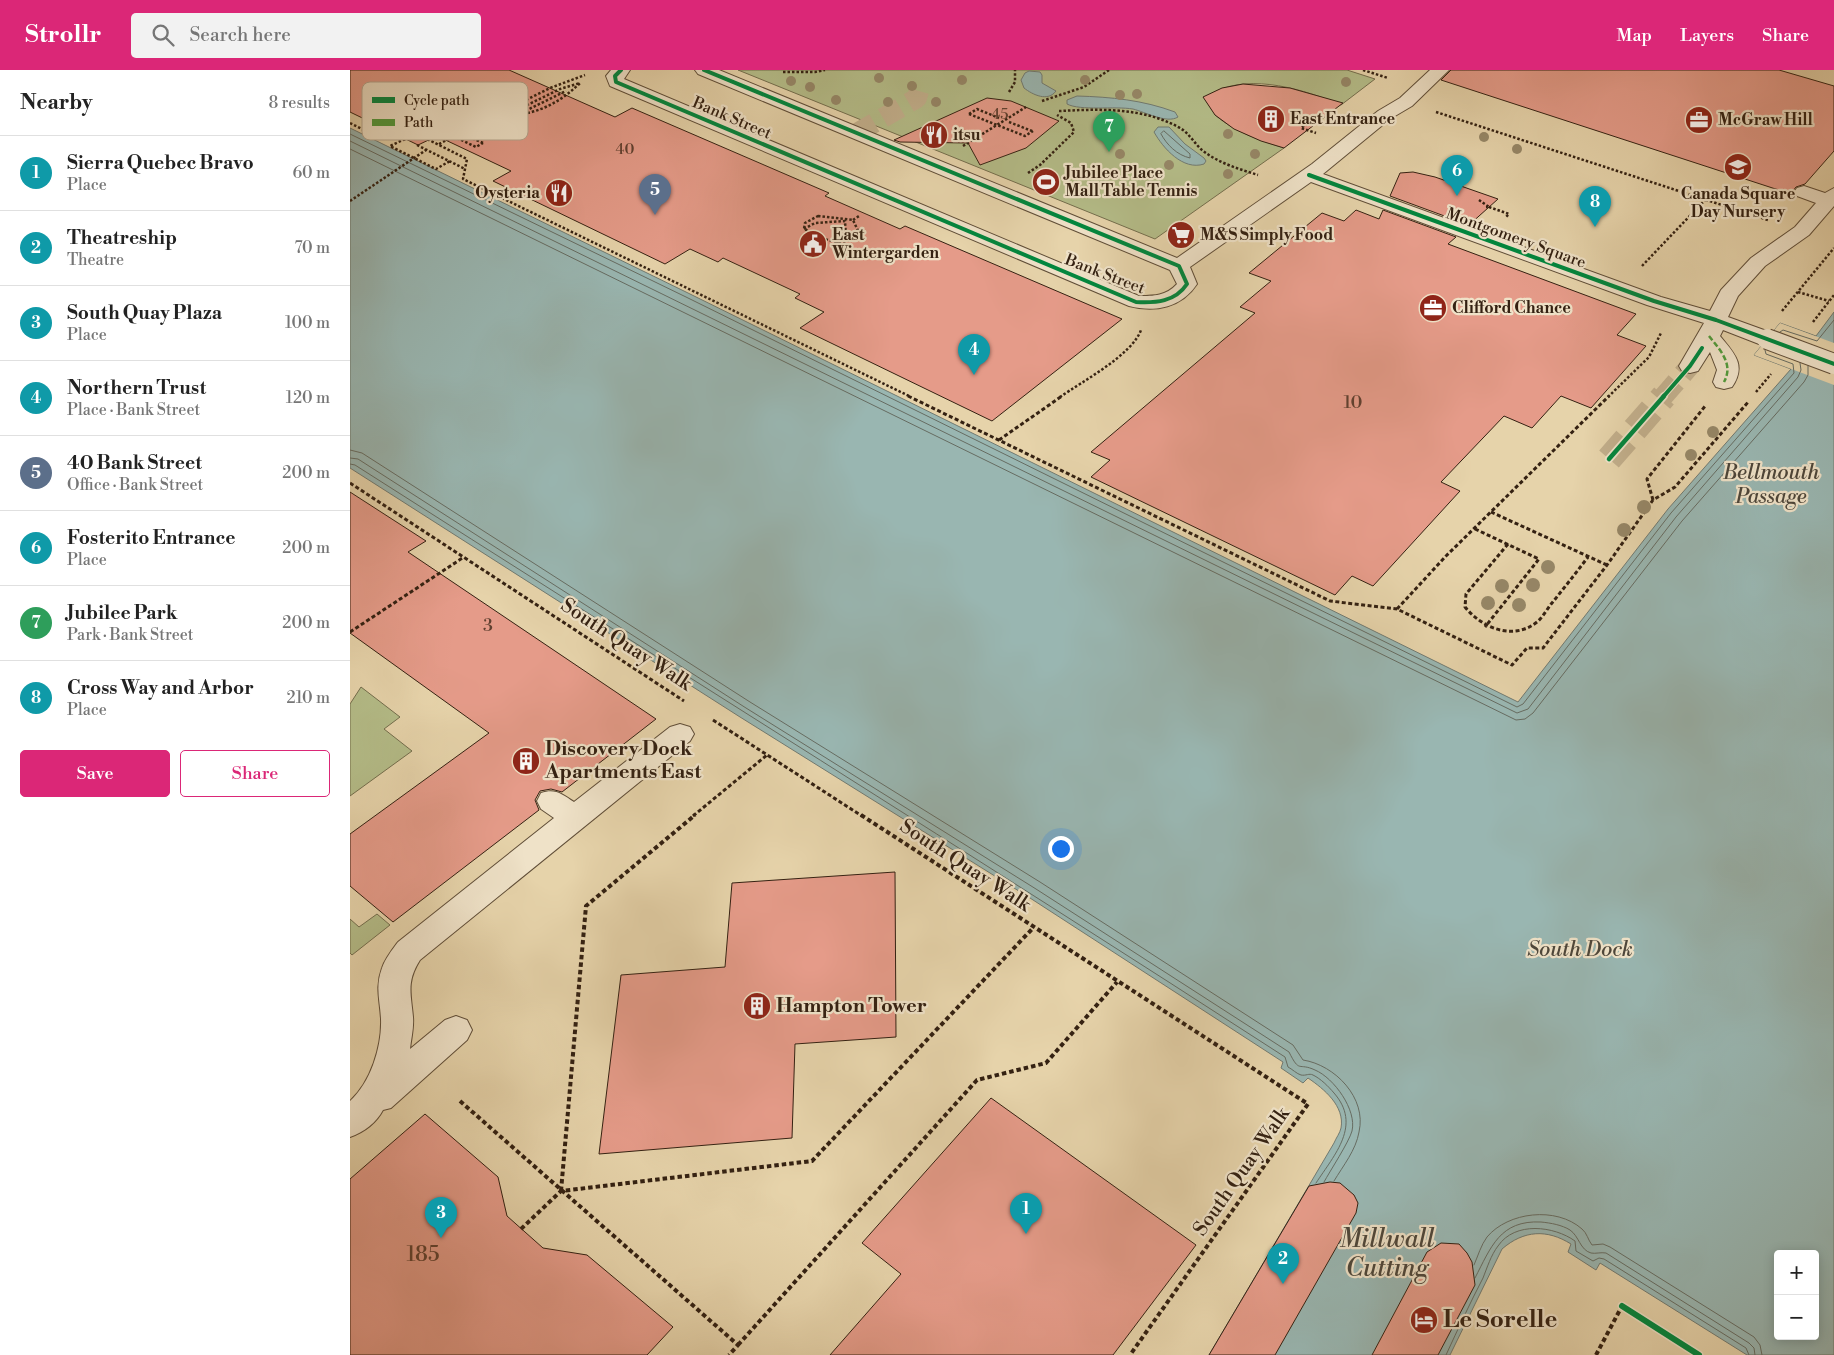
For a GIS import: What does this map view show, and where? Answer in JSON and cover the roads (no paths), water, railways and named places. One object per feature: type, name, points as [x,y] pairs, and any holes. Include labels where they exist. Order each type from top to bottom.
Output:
[{"type":"street","name":"Bank Street","points":[[621,70],[616,76],[616,82],[1136,302],[1165,301],[1183,292],[1187,284],[1179,266],[704,70]]},
{"type":"street","points":[[1179,266],[1309,175],[1384,115],[1406,102],[1430,72]]},
{"type":"street","name":"Montgomery Square","points":[[1309,175],[1673,308],[1713,328],[1767,339],[1834,364]]},
{"type":"street","points":[[1690,366],[1713,328],[1728,294],[1758,262],[1802,231],[1831,197],[1804,192]]},
{"type":"street","points":[[1713,328],[1729,365],[1729,375],[1724,382]]},
{"type":"street","points":[[359,1114],[388,1072],[394,1050],[398,1019],[393,995],[397,969],[409,951],[680,734]]},
{"type":"street","points":[[551,801],[575,818]]},
{"type":"street","points":[[359,1114],[456,1030]]},
{"type":"water","points":[[1029,71],[1040,72],[1042,83],[1056,91],[1045,97],[1036,95],[1024,88],[1021,80],[1025,73]]},
{"type":"water","points":[[1077,96],[1115,98],[1139,102],[1175,112],[1178,117],[1168,119],[1133,109],[1089,108],[1067,104],[1067,100]]},
{"type":"water","points":[[1158,127],[1169,127],[1185,144],[1204,158],[1206,161],[1204,164],[1189,164],[1174,157],[1154,132]]},
{"type":"water","name":"South Dock","points":[[350,128],[362,134],[362,140],[375,140],[1518,702],[1668,509],[1791,369],[1754,355],[1780,323],[1816,336],[1834,312],[1834,1355],[1747,1355],[1600,1263],[1596,1270],[1568,1252],[1571,1244],[1553,1236],[1536,1234],[1519,1238],[1502,1249],[1450,1355],[1209,1355],[1340,1132],[1340,1112],[1327,1093],[1308,1078],[1303,1083],[1281,1068],[1283,1062],[1030,898],[740,717],[350,468]]},
{"type":"tunnel","points":[[857,133],[917,98],[919,91]]},
{"type":"tunnel","points":[[1663,397],[1690,366]]},
{"type":"tunnel","points":[[1609,459],[1664,396]]},
{"type":"place","name":"East Entrance","points":[[1271,119]]},
{"type":"place","name":"McGraw Hill","points":[[1699,120]]},
{"type":"place","name":"itsu","points":[[934,135]]},
{"type":"place","name":"Jubilee Park","points":[[1109,152]]},
{"type":"place","name":"Canada Square Day Nursery","points":[[1738,167]]},
{"type":"place","name":"Jubilee Place Mall Table Tennis","points":[[1046,182]]},
{"type":"place","name":"Oysteria","points":[[559,193]]},
{"type":"place","name":"Fosterito Entrance","points":[[1457,196]]},
{"type":"place","name":"40 Bank Street","points":[[655,215]]},
{"type":"place","name":"Cross Way and Arbor","points":[[1595,227]]},
{"type":"place","name":"M&S Simply Food","points":[[1181,235]]},
{"type":"place","name":"East Wintergarden","points":[[813,244]]},
{"type":"place","name":"Clifford Chance","points":[[1433,308]]},
{"type":"place","name":"Northern Trust","points":[[974,375]]},
{"type":"place","name":"Discovery Dock Apartments East","points":[[526,761]]},
{"type":"place","name":"Hampton Tower","points":[[757,1006]]},
{"type":"place","name":"Sierra Quebec Bravo","points":[[1026,1234]]},
{"type":"place","name":"South Quay Plaza","points":[[441,1238]]},
{"type":"place","name":"Theatreship","points":[[1283,1284]]},
{"type":"place","name":"Le Sorelle","points":[[1424,1320]]},
{"type":"water label","name":"Bellmouth Passage","points":[[1771,485]]},
{"type":"water label","name":"Millwall Cutting","points":[[1387,1254]]}]
